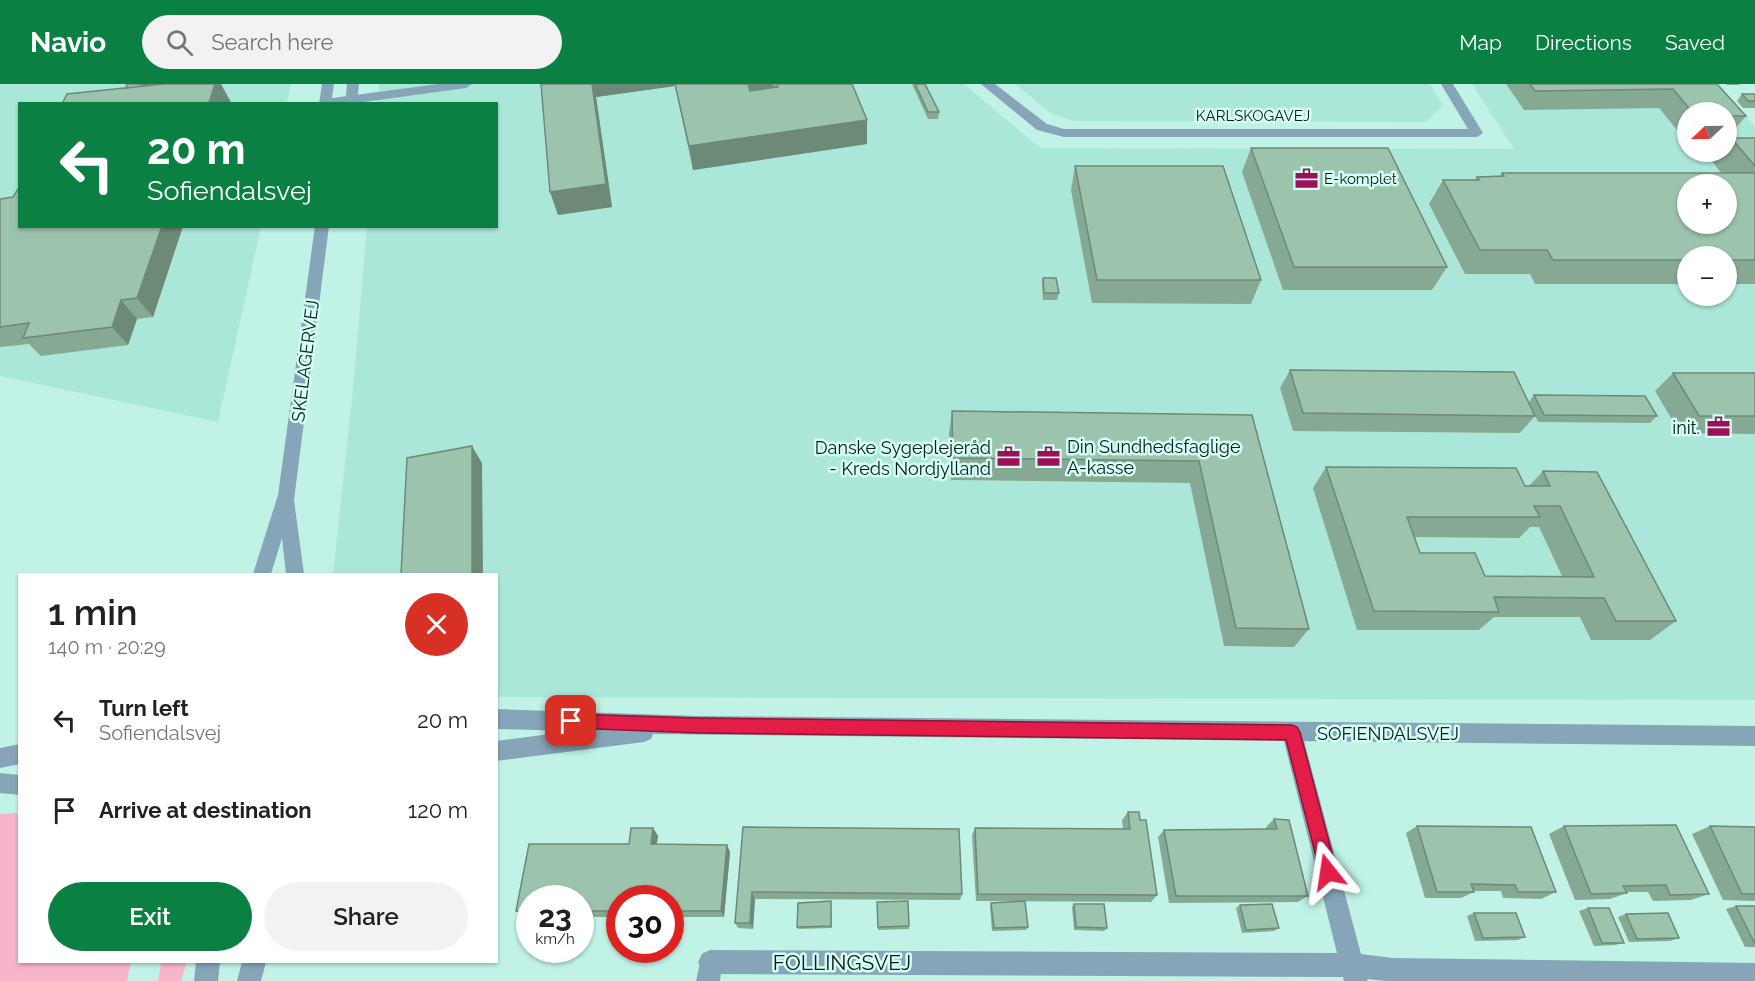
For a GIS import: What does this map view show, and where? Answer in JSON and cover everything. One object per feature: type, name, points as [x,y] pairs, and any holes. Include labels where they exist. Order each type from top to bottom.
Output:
[{"type":"street","points":[[325,102],[327,84]]},
{"type":"street","points":[[353,84],[351,101],[466,84]]},
{"type":"street","name":"KARLSKOGAVEJ","points":[[987,84],[1042,127],[1064,133],[1477,133],[1447,84]]},
{"type":"street","name":"SKELAGERVEJ","points":[[262,573],[288,495],[322,228]]},
{"type":"street","name":"SKELAGERVEJ","points":[[288,495],[295,573]]},
{"type":"street","name":"SOFIENDALSVEJ","points":[[498,718],[698,726],[1755,736]]},
{"type":"street","name":"SOFIENDALSVEJ","points":[[498,751],[698,726]]},
{"type":"street","points":[[1292,732],[1354,973]]},
{"type":"street","points":[[0,758],[18,754]]},
{"type":"street","points":[[0,783],[18,785]]},
{"type":"street","points":[[206,981],[208,963]]},
{"type":"street","points":[[249,981],[254,963]]},
{"type":"street","name":"FOLLINGSVEJ","points":[[709,971],[1354,973],[1393,970],[1755,975]]},
{"type":"shaded area","points":[[0,84],[291,84],[287,102],[18,102],[18,228],[261,228],[218,422],[0,376]]},
{"type":"shaded area","points":[[379,84],[964,84],[1040,148],[1514,149],[1472,84],[1717,84],[1733,102],[1677,102],[1677,162],[1737,162],[1737,107],[1755,127],[1755,700],[498,697],[498,573],[333,573],[353,389],[367,228],[498,228],[498,102],[377,102]]},
{"type":"shaded area","points":[[1015,84],[1430,84],[1443,105],[1426,122],[1074,121],[1050,113]]},
{"type":"shaded area","points":[[18,813],[18,963],[131,963],[127,981],[0,981],[0,814]]},
{"type":"shaded area","points":[[161,963],[187,963],[181,981],[158,981]]},
{"type":"building","points":[[127,84],[143,84],[126,88]]},
{"type":"building","points":[[163,84],[215,84],[209,102],[63,102],[67,94]]},
{"type":"building","points":[[541,84],[592,84],[606,184],[550,192]]},
{"type":"building","points":[[675,84],[748,84],[750,91],[778,87],[777,84],[852,84],[867,120],[689,146]]},
{"type":"building","points":[[915,84],[925,84],[939,112],[928,112]]},
{"type":"building","points":[[1530,84],[1717,84],[1733,102],[1684,102],[1673,89],[1535,91]]},
{"type":"building","points":[[1742,94],[1754,94],[1755,101],[1748,101]]},
{"type":"building","points":[[1737,106],[1746,116],[1737,116]]},
{"type":"building","points":[[1737,138],[1755,138],[1755,166],[1737,145]]},
{"type":"building","points":[[1251,148],[1388,148],[1447,267],[1294,267]]},
{"type":"building","points":[[1075,166],[1223,166],[1261,280],[1097,280]]},
{"type":"building","points":[[1502,173],[1755,173],[1755,260],[1737,260],[1737,246],[1677,246],[1677,260],[1553,260],[1547,250],[1480,250],[1443,180],[1479,180],[1477,177],[1504,176]]},
{"type":"building","points":[[18,189],[18,228],[161,228],[137,298],[121,300],[112,327],[23,338],[29,323],[0,327],[0,199],[13,197]]},
{"type":"building","points":[[1043,278],[1056,278],[1059,293],[1044,293]]},
{"type":"building","points":[[1290,370],[1514,372],[1535,416],[1303,413]]},
{"type":"building","points":[[1673,373],[1755,373],[1755,416],[1699,416]]},
{"type":"building","points":[[1534,395],[1645,396],[1657,416],[1544,415]]},
{"type":"building","points":[[952,411],[1252,415],[1309,629],[1236,628],[1199,461],[953,458]]},
{"type":"building","points":[[472,446],[472,573],[401,573],[407,458]]},
{"type":"building","points":[[1326,467],[1516,468],[1525,486],[1550,486],[1543,471],[1597,472],[1676,621],[1616,621],[1604,598],[1494,597],[1499,612],[1374,611]],"holes":[[[1534,506],[1560,506],[1594,577],[1485,576],[1475,553],[1420,553],[1407,517],[1540,517]]]},
{"type":"building","points":[[1128,812],[1139,812],[1140,820],[1146,820],[1157,895],[978,894],[975,828],[1130,829]]},
{"type":"building","points":[[1274,819],[1289,820],[1308,896],[1176,896],[1164,830],[1277,829]]},
{"type":"building","points":[[1676,825],[1709,894],[1670,895],[1666,885],[1623,886],[1627,893],[1591,894],[1564,826]]},
{"type":"building","points":[[1417,826],[1531,827],[1556,892],[1518,892],[1515,885],[1471,884],[1474,892],[1437,892]]},
{"type":"building","points":[[1710,826],[1755,827],[1755,894],[1742,894]]},
{"type":"building","points":[[743,827],[959,829],[962,894],[752,892],[750,923],[735,923]]},
{"type":"building","points":[[631,828],[653,828],[651,844],[727,845],[721,911],[684,911],[684,885],[606,885],[606,911],[594,911],[594,885],[521,885],[529,844],[629,844]]},
{"type":"building","points":[[831,901],[831,926],[797,927],[798,903]]},
{"type":"building","points":[[908,901],[909,926],[878,927],[877,902]]},
{"type":"building","points":[[1025,901],[1028,927],[994,928],[991,903]]},
{"type":"building","points":[[1074,904],[1104,904],[1107,928],[1076,927]]},
{"type":"building","points":[[1272,904],[1279,928],[1246,930],[1240,905]]},
{"type":"building","points":[[1736,906],[1755,906],[1755,944]]},
{"type":"building","points":[[1588,908],[1609,908],[1624,943],[1602,943]]},
{"type":"building","points":[[1474,913],[1516,913],[1525,937],[1483,938]]},
{"type":"building","points":[[1668,913],[1679,938],[1637,939],[1626,914]]},
{"type":"place","name":"E-komplet","points":[[1306,179]]},
{"type":"place","name":"init.","points":[[1718,427]]},
{"type":"place","name":"Din Sundhedsfaglige A-kasse","points":[[1049,456]]},
{"type":"place","name":"Danske Sygeplejeråd - Kreds Nordjylland","points":[[1009,457]]},
{"type":"route","points":[[571,721],[698,726],[1292,732],[1328,872]]}]
